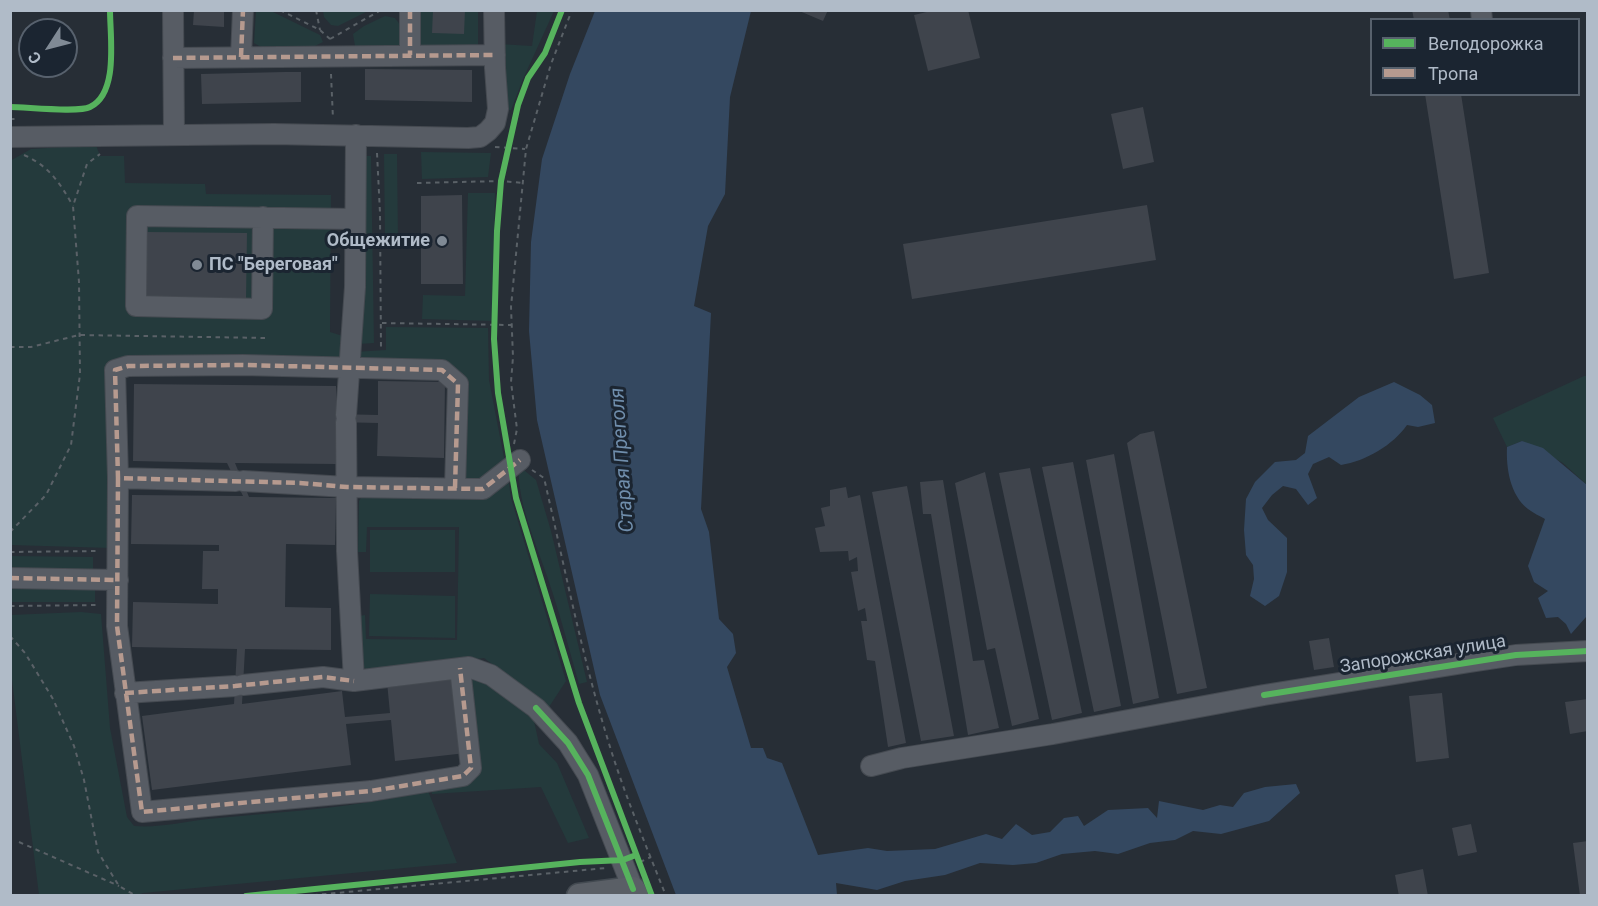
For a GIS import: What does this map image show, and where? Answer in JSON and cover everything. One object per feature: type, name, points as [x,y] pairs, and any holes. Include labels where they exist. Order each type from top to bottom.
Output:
[{"type":"main road","points":[[579,896],[633,875]]},
{"type":"street","points":[[173,10],[174,134]]},
{"type":"street","points":[[241,57],[243,10]]},
{"type":"street","points":[[410,10],[410,55]]},
{"type":"street","points":[[15,145],[174,134],[480,137],[495,123],[498,109],[494,10]]},
{"type":"street","points":[[173,58],[241,57],[330,47],[410,55],[495,55]]},
{"type":"street","points":[[354,681],[346,418],[355,287],[356,135]]},
{"type":"street","points":[[263,217],[262,309],[136,306],[137,216],[263,217],[355,219]]},
{"type":"street","points":[[455,488],[458,384],[442,370],[243,365],[128,366],[115,370],[118,478],[117,626],[142,812],[371,791],[463,776],[471,768],[460,668]]},
{"type":"street","points":[[118,478],[347,487],[483,489],[520,460]]},
{"type":"street","points":[[10,578],[118,580]]},
{"type":"street","name":"Запорожская улица","points":[[871,766],[902,758],[1053,734],[1264,695],[1516,655],[1587,651]]},
{"type":"street","points":[[125,693],[323,678],[354,681],[470,667],[491,675],[536,708],[568,743],[588,775],[633,875]]},
{"type":"path","points":[[280,10],[320,30]]},
{"type":"path","points":[[316,10],[320,30],[330,47],[381,10]]},
{"type":"path","points":[[572,10],[551,64],[526,149],[511,325],[513,357],[511,382],[517,429],[514,443],[520,460],[544,478],[607,738],[666,896]]},
{"type":"path","points":[[332,92],[333,124]]},
{"type":"path","points":[[10,118],[22,119]]},
{"type":"path","points":[[377,135],[381,369]]},
{"type":"path","points":[[506,158],[510,136]]},
{"type":"path","points":[[15,145],[59,181],[73,206]]},
{"type":"path","points":[[484,147],[526,149]]},
{"type":"path","points":[[10,532],[46,495],[71,446],[80,374],[79,282],[73,206],[87,164],[103,151]]},
{"type":"path","points":[[500,191],[503,169]]},
{"type":"path","points":[[417,183],[501,181],[522,183]]},
{"type":"path","points":[[494,332],[495,316]]},
{"type":"path","points":[[381,323],[511,325]]},
{"type":"path","points":[[10,347],[31,347],[79,335],[268,338]]},
{"type":"path","points":[[10,552],[118,551]]},
{"type":"path","points":[[10,606],[118,605]]},
{"type":"path","points":[[10,636],[25,653],[53,699],[70,736],[84,780],[98,852],[119,886]]},
{"type":"path","points":[[19,842],[119,886],[136,896]]},
{"type":"path","points":[[302,892],[567,870],[633,875],[651,857]]},
{"type":"path","points":[[590,861],[633,875]]},
{"type":"path","points":[[302,892],[355,884]]},
{"type":"green space","points":[[323,10],[368,11],[338,26],[331,25],[324,17]]},
{"type":"green space","points":[[256,11],[273,12],[320,35],[323,42],[315,46],[261,47],[254,43]]},
{"type":"green space","points":[[417,11],[478,11],[478,50],[421,50],[417,45]]},
{"type":"green space","points":[[537,11],[554,11],[511,110],[502,110],[499,44],[532,46]]},
{"type":"green space","points":[[385,16],[395,18],[401,26],[403,43],[396,47],[355,46],[353,34]]},
{"type":"green space","points":[[96,145],[100,156],[124,156],[125,183],[205,184],[206,194],[331,195],[330,332],[346,337],[342,363],[119,362],[111,548],[11,545],[10,161],[31,149]]},
{"type":"green space","points":[[421,152],[491,153],[488,177],[422,179]]},
{"type":"green space","points":[[384,154],[397,154],[398,241],[385,242]]},
{"type":"green space","points":[[361,156],[371,156],[374,343],[358,344]]},
{"type":"green space","points":[[468,193],[495,193],[492,321],[422,319],[423,295],[465,296]]},
{"type":"green space","points":[[386,327],[488,328],[489,380],[505,463],[481,485],[462,481],[462,382],[355,365],[354,352],[386,350]]},
{"type":"green space","points":[[1587,376],[1587,485],[1563,463],[1522,441],[1507,447],[1493,418]]},
{"type":"green space","points":[[519,466],[536,480],[551,531],[587,682],[579,684],[556,602],[530,529],[521,496]]},
{"type":"green space","points":[[508,477],[511,498],[566,681],[549,707],[484,658],[369,673],[360,663],[359,616],[365,615],[366,639],[457,640],[459,527],[367,527],[366,552],[358,552],[359,501],[364,493]]},
{"type":"green space","points":[[370,530],[455,530],[455,572],[370,572]]},
{"type":"green space","points":[[11,556],[93,557],[93,573],[11,572]]},
{"type":"green space","points":[[95,587],[95,602],[11,602],[10,588]]},
{"type":"green space","points":[[370,594],[455,596],[455,638],[369,636]]},
{"type":"green space","points":[[81,612],[101,614],[110,728],[127,817],[134,826],[291,812],[401,797],[428,791],[457,863],[137,895],[39,895],[11,672],[10,615]]},
{"type":"green space","points":[[468,677],[485,677],[534,721],[539,744],[557,763],[589,838],[568,843],[541,787],[432,794],[431,789],[466,785],[477,774]]},
{"type":"water","name":"Старая Преголя","points":[[595,11],[751,11],[730,97],[725,194],[708,226],[694,306],[711,313],[701,509],[709,532],[719,619],[733,634],[736,653],[727,667],[751,748],[763,748],[767,758],[782,763],[818,855],[868,848],[887,851],[935,849],[986,834],[1002,839],[1016,824],[1032,835],[1050,832],[1064,818],[1078,816],[1084,826],[1108,810],[1148,808],[1157,818],[1159,801],[1203,810],[1220,805],[1233,807],[1244,793],[1265,787],[1296,784],[1300,793],[1269,821],[1221,834],[1193,831],[1175,840],[1150,843],[1118,854],[1095,851],[1062,854],[1036,863],[1013,865],[980,863],[945,875],[905,881],[877,890],[836,883],[837,895],[676,895],[600,695],[537,420],[529,331],[531,242],[542,159],[570,74]]},
{"type":"water","points":[[1394,382],[1420,395],[1432,405],[1435,423],[1418,427],[1407,425],[1387,445],[1360,460],[1341,465],[1329,457],[1313,464],[1308,474],[1317,498],[1308,505],[1296,489],[1283,486],[1272,495],[1262,508],[1268,520],[1287,538],[1287,572],[1279,596],[1265,606],[1250,596],[1254,579],[1253,565],[1246,555],[1244,530],[1246,499],[1255,482],[1275,462],[1296,460],[1305,453],[1308,436],[1359,397]]},
{"type":"water","points":[[1522,441],[1543,448],[1587,485],[1587,611],[1586,617],[1571,634],[1566,624],[1558,617],[1546,618],[1538,598],[1548,591],[1534,582],[1528,566],[1545,519],[1522,503],[1510,481],[1507,447]]},
{"type":"building","points":[[194,10],[224,10],[224,27],[193,25]]},
{"type":"building","points":[[433,10],[465,10],[464,34],[432,33]]},
{"type":"building","points":[[797,10],[828,10],[823,21]]},
{"type":"building","points":[[935,10],[968,10],[980,58],[928,71],[914,15]]},
{"type":"building","points":[[1412,10],[1448,10],[1450,18],[1414,18]]},
{"type":"building","points":[[365,69],[472,70],[472,102],[365,100]]},
{"type":"building","points":[[301,72],[301,102],[202,104],[201,74]]},
{"type":"building","points":[[1425,96],[1461,96],[1489,273],[1454,279]]},
{"type":"building","points":[[1143,107],[1154,162],[1123,169],[1111,114]]},
{"type":"building","name":"Общежитие","points":[[462,195],[463,284],[421,284],[421,196]]},
{"type":"building","points":[[1147,205],[1156,260],[912,299],[903,244]]},
{"type":"building","name":"ПС \"Береговая\"","points":[[147,232],[247,233],[246,299],[146,297]]},
{"type":"building","points":[[378,381],[445,382],[444,458],[377,456],[378,423],[336,422],[336,464],[235,463],[249,497],[336,498],[335,545],[286,544],[285,607],[331,608],[331,650],[245,649],[242,704],[342,691],[345,717],[390,713],[387,682],[458,675],[466,753],[395,761],[391,720],[346,724],[351,765],[152,790],[142,716],[234,704],[237,649],[132,647],[133,602],[218,604],[218,589],[202,589],[203,551],[219,551],[219,545],[131,544],[132,495],[243,496],[227,463],[133,461],[134,384],[336,386],[336,414],[378,415]]},
{"type":"building","points":[[1154,431],[1207,688],[1177,694],[1127,443],[1140,434]]},
{"type":"building","points":[[1114,454],[1159,698],[1133,704],[1086,460]]},
{"type":"building","points":[[1073,462],[1121,706],[1094,712],[1042,467]]},
{"type":"building","points":[[1030,468],[1082,713],[1052,720],[999,473]]},
{"type":"building","points":[[985,472],[1039,719],[1012,726],[995,648],[987,650],[955,483]]},
{"type":"building","points":[[943,480],[973,661],[984,660],[999,728],[968,735],[931,514],[923,514],[920,482]]},
{"type":"building","points":[[907,486],[954,736],[921,741],[872,492]]},
{"type":"building","points":[[846,487],[848,498],[860,495],[906,743],[888,747],[875,661],[867,660],[861,621],[867,621],[865,608],[858,611],[851,572],[858,571],[857,557],[849,561],[848,551],[820,552],[815,528],[825,526],[821,508],[830,506],[830,490]]},
{"type":"building","points":[[1329,638],[1334,667],[1314,670],[1309,641]]},
{"type":"building","points":[[1442,693],[1449,758],[1416,762],[1409,696]]},
{"type":"building","points":[[1588,699],[1588,731],[1570,734],[1565,702]]},
{"type":"building","points":[[1471,824],[1477,852],[1458,856],[1452,828]]},
{"type":"building","points":[[1588,841],[1588,896],[1580,896],[1573,843]]},
{"type":"building","points":[[1423,869],[1428,896],[1399,896],[1395,875]]},
{"type":"marked path","points":[[241,57],[243,10]]},
{"type":"marked path","points":[[410,10],[410,55]]},
{"type":"marked path","points":[[173,58],[495,55]]},
{"type":"marked path","points":[[455,488],[458,384],[442,370],[243,365],[128,366],[115,370],[118,478],[300,483],[347,487],[483,489],[520,460]]},
{"type":"marked path","points":[[118,478],[117,626],[142,812],[371,791],[463,776],[471,768],[460,668]]},
{"type":"marked path","points":[[10,578],[118,580]]},
{"type":"marked path","points":[[125,693],[235,686],[323,677],[354,681]]},
{"type":"cycle path","points":[[10,107],[75,110],[90,107],[99,100],[105,90],[111,63],[110,10]]},
{"type":"cycle path","points":[[562,10],[545,53],[528,78],[518,105],[501,181],[494,339],[498,393],[516,498],[579,703],[652,896]]},
{"type":"cycle path","points":[[1264,695],[1516,655],[1588,651]]},
{"type":"cycle path","points":[[536,708],[568,743],[588,775],[633,889]]},
{"type":"cycle path","points":[[246,896],[580,862],[623,860],[636,855]]},
{"type":"place","name":"Общежитие","points":[[442,241]]},
{"type":"place","name":"ПС \"Береговая\"","points":[[197,265]]}]
